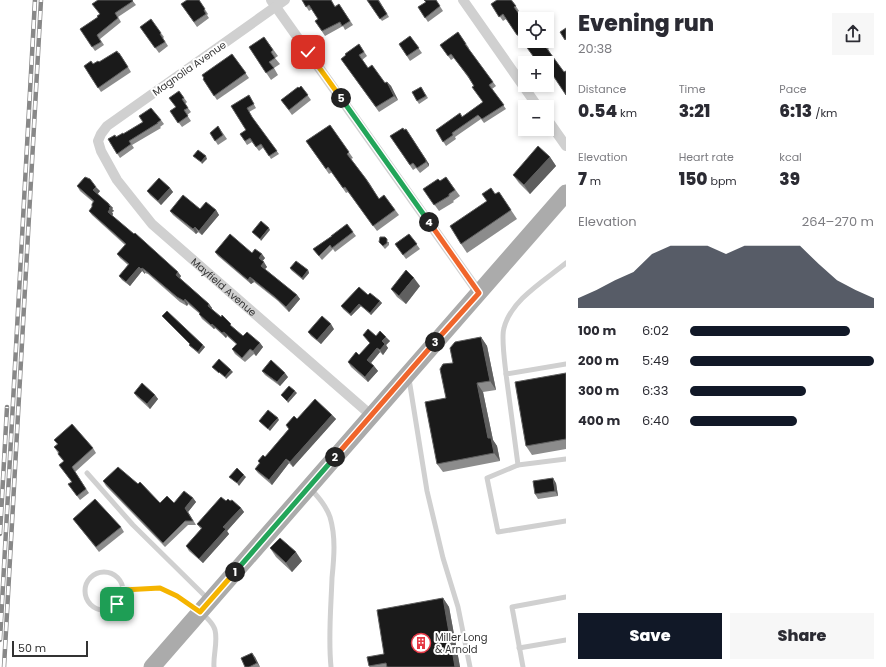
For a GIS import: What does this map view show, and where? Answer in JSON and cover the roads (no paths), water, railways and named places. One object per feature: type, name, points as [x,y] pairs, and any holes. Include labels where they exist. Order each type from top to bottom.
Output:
[{"type":"main road","points":[[152,667],[566,193]]},
{"type":"street","name":"Magnolia Avenue","points":[[98,141],[107,126],[274,3],[285,0]]},
{"type":"street","points":[[463,0],[533,100]]},
{"type":"street","points":[[274,3],[479,293]]},
{"type":"street","points":[[554,130],[566,146]]},
{"type":"street","name":"Mayfield Avenue","points":[[98,141],[101,151],[117,180],[152,224],[372,416]]},
{"type":"lane","points":[[518,465],[506,374],[503,330],[510,313],[517,303],[566,263]]},
{"type":"lane","points":[[506,374],[566,364]]},
{"type":"lane","points":[[408,374],[427,491],[443,558],[458,607],[470,667]]},
{"type":"lane","points":[[566,459],[518,465],[487,478],[498,532],[566,521]]},
{"type":"lane","points":[[87,472],[132,526],[205,607],[215,630],[216,639],[214,667]]},
{"type":"lane","points":[[309,487],[320,498],[330,518],[334,543],[329,627],[331,667]]},
{"type":"lane","points":[[103,572],[110,573],[116,577],[121,583],[123,590],[121,598],[117,604],[104,610],[90,605],[86,598],[85,591],[86,584],[90,578],[103,572]]},
{"type":"lane","points":[[123,590],[160,588],[205,607]]},
{"type":"lane","points":[[523,667],[512,607],[566,597]]},
{"type":"lane","points":[[520,648],[566,640]]},
{"type":"railway","points":[[0,640],[35,0]]},
{"type":"railway","points":[[4,667],[41,0]]},
{"type":"railway","points":[[0,534],[7,407]]},
{"type":"place","name":"Miller Long & Arnold","points":[[421,643]]}]
